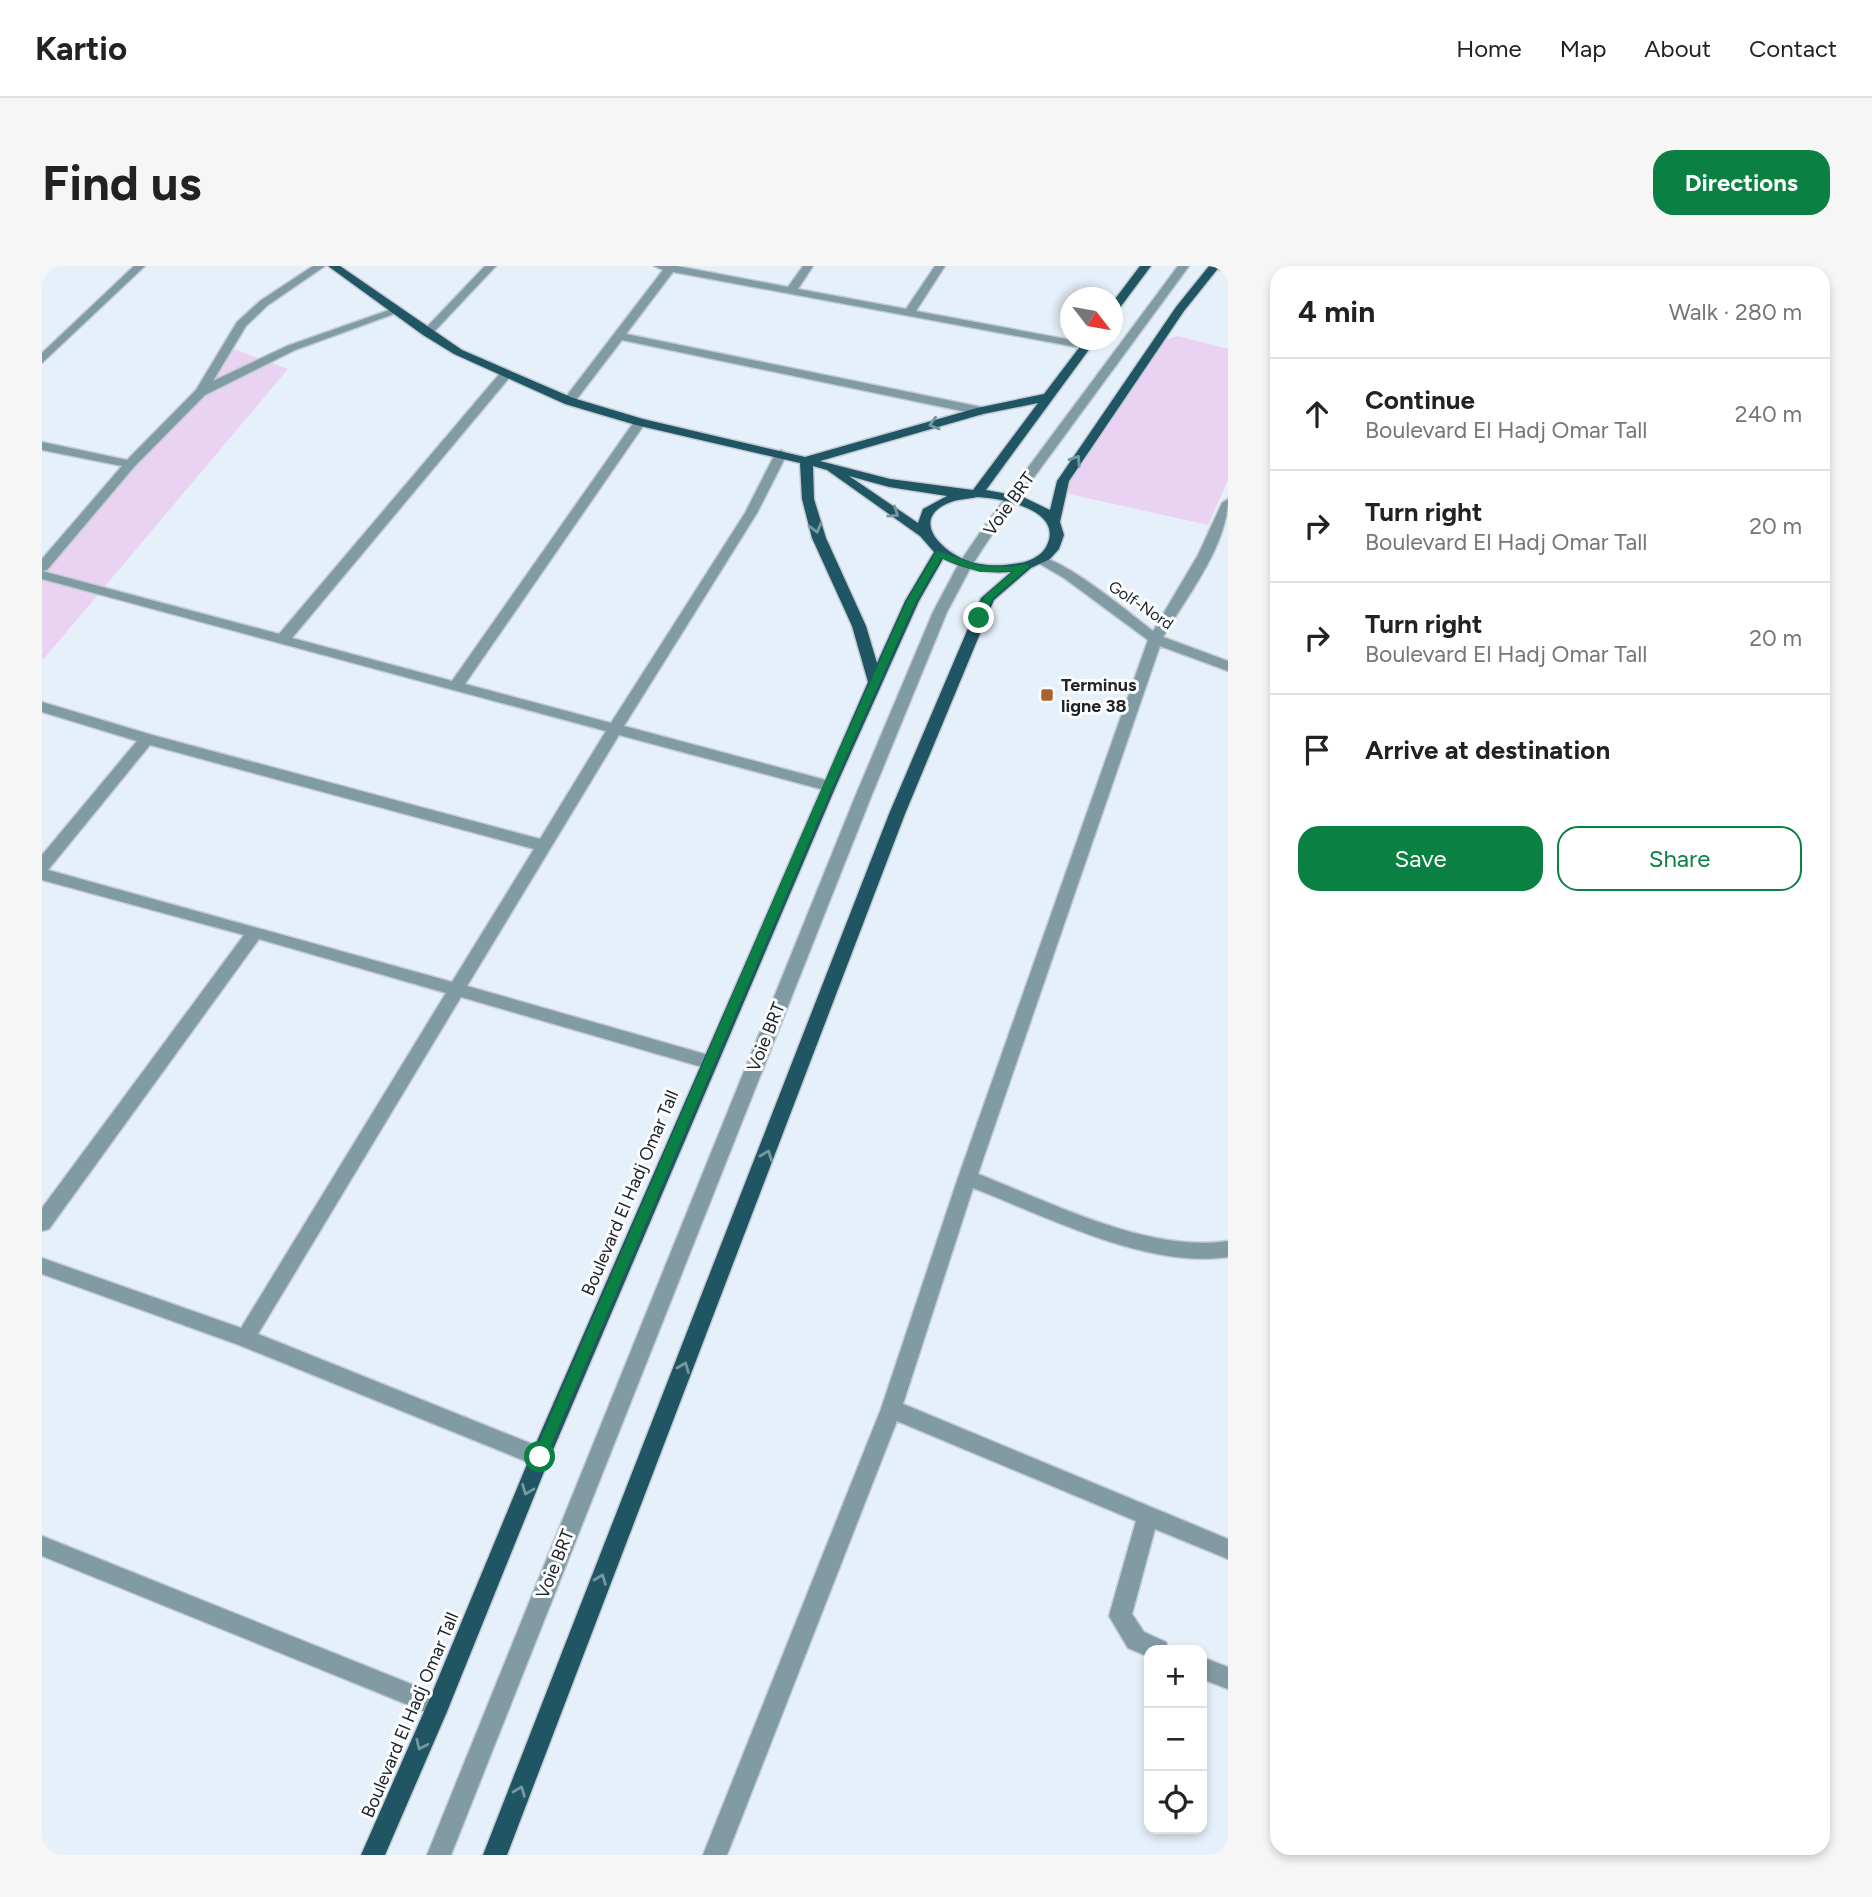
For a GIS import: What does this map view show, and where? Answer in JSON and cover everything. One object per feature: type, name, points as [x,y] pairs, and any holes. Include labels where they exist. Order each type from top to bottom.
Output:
[{"type":"main road","points":[[333,266],[427,333],[505,375],[569,401],[640,422],[806,460],[889,483],[962,494],[1013,497],[1041,510],[1053,523]]},
{"type":"main road","points":[[1123,296],[1146,266]]},
{"type":"main road","points":[[495,1855],[897,814],[988,598],[1050,552],[1055,543],[1053,523],[1063,481],[1180,309],[1216,266]]},
{"type":"main road","points":[[977,493],[1084,350]]},
{"type":"main road","points":[[806,460],[981,411],[1049,397]]},
{"type":"main road","points":[[806,460],[808,499],[819,538],[859,626],[875,681]]},
{"type":"main road","points":[[824,465],[924,533],[940,553],[965,565],[996,570],[1033,563]]},
{"type":"main road","points":[[924,533],[923,520],[930,509],[944,500],[962,494]]},
{"type":"main road","name":"Boulevard El Hadj Omar Tall","points":[[373,1855],[438,1706],[540,1457],[828,786],[912,601],[940,553]]},
{"type":"street","points":[[42,359],[140,266]]},
{"type":"street","points":[[42,567],[130,464],[201,392],[241,324],[264,303],[320,266]]},
{"type":"street","points":[[427,333],[491,266]]},
{"type":"street","points":[[791,290],[808,266]]},
{"type":"street","points":[[910,312],[940,266]]},
{"type":"street","points":[[1216,266],[1228,269]]},
{"type":"street","points":[[569,401],[621,336],[667,267],[1060,338]]},
{"type":"street","name":"Voie BRT","points":[[439,1855],[863,797],[940,612],[965,565],[1183,267]]},
{"type":"street","points":[[201,392],[290,348],[396,311]]},
{"type":"street","points":[[621,336],[981,411]]},
{"type":"street","points":[[283,639],[505,375]]},
{"type":"street","points":[[456,686],[640,422]]},
{"type":"street","points":[[42,446],[130,464]]},
{"type":"street","points":[[245,1338],[615,729],[751,513],[781,454]]},
{"type":"street","points":[[715,1855],[891,1409],[967,1178],[1155,639],[1205,555],[1228,503]]},
{"type":"street","name":"Golf-Nord","points":[[1033,563],[1069,575],[1155,639],[1228,666]]},
{"type":"street","points":[[42,575],[828,786]]},
{"type":"street","points":[[42,707],[147,739],[544,846]]},
{"type":"street","points":[[42,866],[147,739]]},
{"type":"street","points":[[42,874],[709,1062]]},
{"type":"street","points":[[42,1223],[255,932]]},
{"type":"street","points":[[967,1178],[1147,1245],[1168,1250],[1208,1252],[1228,1249]]},
{"type":"street","points":[[42,1266],[245,1338],[540,1457]]},
{"type":"street","points":[[891,1409],[1228,1549]]},
{"type":"street","points":[[1147,1516],[1120,1616],[1136,1640],[1147,1645]]},
{"type":"street","points":[[42,1546],[438,1706]]},
{"type":"street","points":[[1207,1670],[1228,1678]]},
{"type":"shaded area","points":[[1178,336],[1228,349],[1228,480],[1208,525],[1064,493],[1068,474],[1165,340]]},
{"type":"shaded area","points":[[231,348],[288,369],[42,661],[42,561]]},
{"type":"place","name":"Terminus ligne 38","points":[[1047,695]]},
{"type":"route","points":[[540,1457],[828,786],[912,601],[940,553],[951,560],[980,569],[1026,566],[988,598],[979,618]]}]
